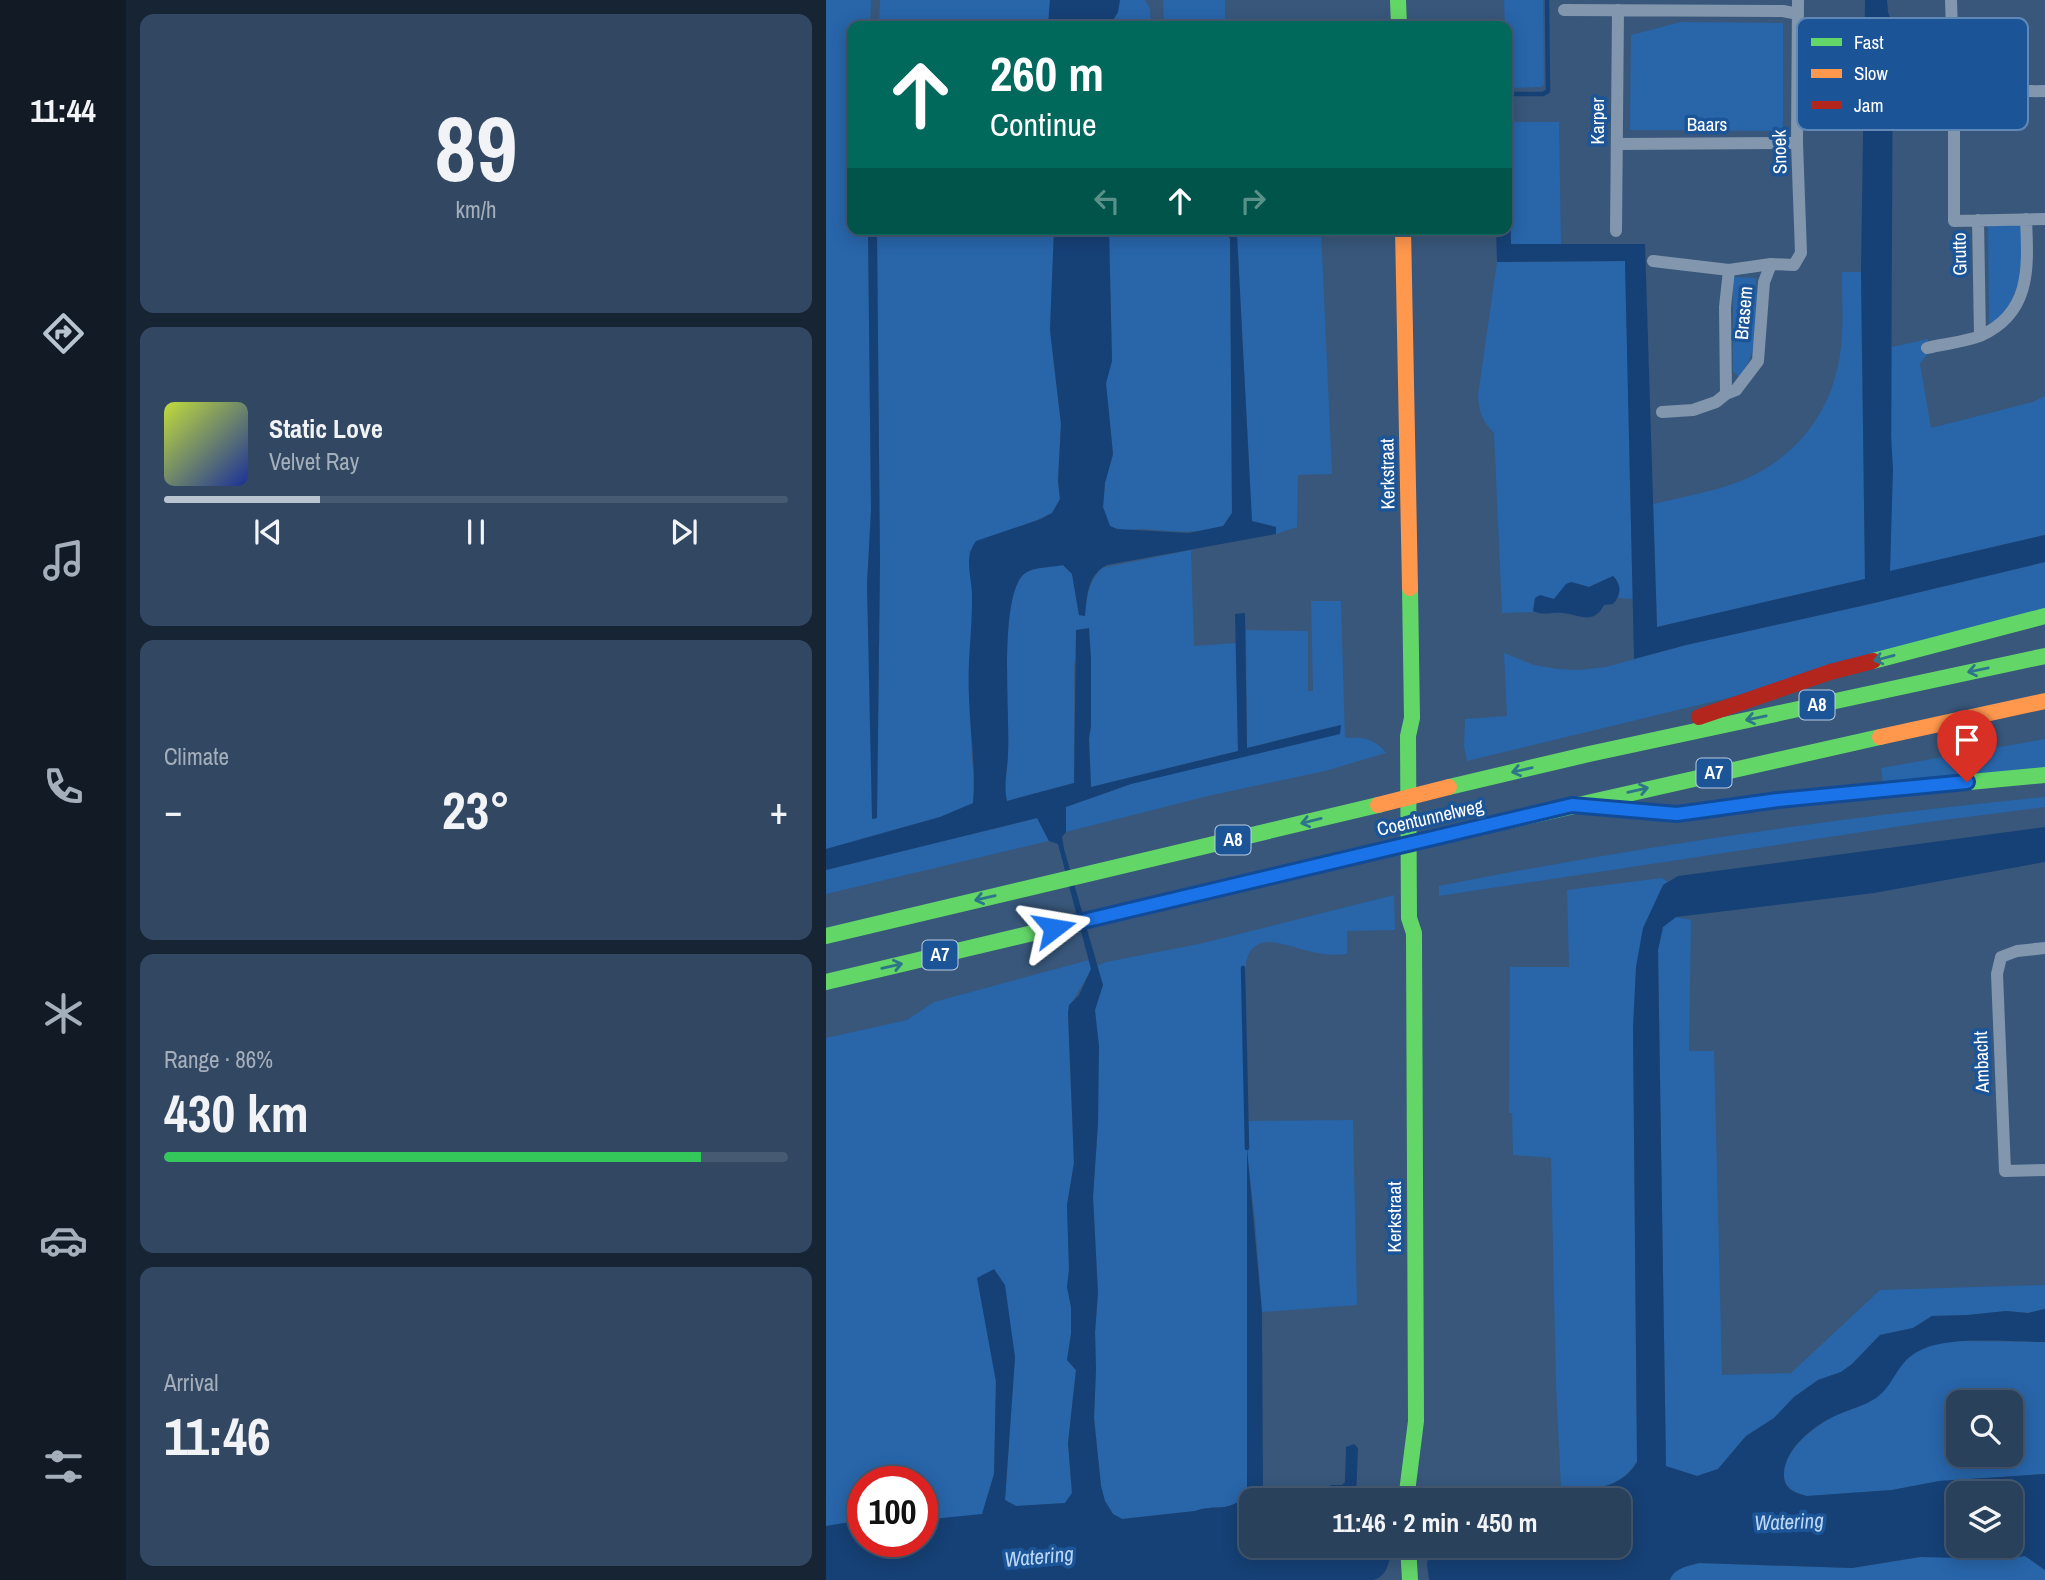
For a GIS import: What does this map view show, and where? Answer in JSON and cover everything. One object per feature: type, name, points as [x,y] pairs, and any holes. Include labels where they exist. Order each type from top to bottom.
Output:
[{"type":"main road","points":[[1398,0],[1399,21]]},
{"type":"main road","name":"Kerkstraat","points":[[1403,235],[1412,718],[1408,736],[1409,918],[1414,933],[1416,1421],[1408,1488]]},
{"type":"main road","name":"A8","points":[[1588,754],[1830,672],[2045,616]]},
{"type":"main road","name":"Coentunnelweg","points":[[826,936],[1588,754],[2045,656]]},
{"type":"main road","name":"Coentunnelweg","points":[[826,982],[1572,805],[2045,701]]},
{"type":"main road","points":[[1572,805],[1677,814],[1778,800],[2045,775]]},
{"type":"main road","points":[[1409,1558],[1410,1580]]},
{"type":"street","name":"Snoek","points":[[1798,0],[1798,18]]},
{"type":"street","points":[[1951,0],[1952,18]]},
{"type":"street","points":[[1564,10],[1618,10],[1673,5],[1798,14]]},
{"type":"street","name":"Karper","points":[[1616,231],[1618,10]]},
{"type":"street","name":"Snoek","points":[[1771,264],[1794,265],[1801,253],[1797,130]]},
{"type":"street","points":[[1954,130],[1954,220],[1978,220]]},
{"type":"street","name":"Baars","points":[[1617,144],[1797,143]]},
{"type":"street","points":[[1927,348],[1980,336],[2001,322],[2019,303],[2026,280],[2026,219]]},
{"type":"street","name":"Grutto","points":[[1980,336],[1978,220],[2045,219]]},
{"type":"street","name":"Brasem","points":[[1653,261],[1729,270],[1771,264],[1764,282],[1759,360],[1736,390],[1716,402],[1693,410],[1662,412]]},
{"type":"street","name":"Brasem","points":[[1726,394],[1725,307],[1729,270]]},
{"type":"street","name":"Ambacht","points":[[2045,948],[2017,951],[2001,957],[1997,974],[2005,1171],[2045,1170]]},
{"type":"shaded area","points":[[826,0],[871,0],[870,21],[847,21],[847,235],[868,235],[871,510],[867,585],[877,818],[880,562],[877,235],[1054,235],[1050,330],[1061,424],[1058,481],[1060,499],[1052,513],[969,551],[972,593],[969,695],[975,781],[973,804],[940,817],[826,849]]},
{"type":"shaded area","points":[[880,0],[1050,0],[1048,21],[879,21]]},
{"type":"shaded area","points":[[1120,0],[1145,0],[1150,9],[1151,21],[1113,21]]},
{"type":"shaded area","points":[[1163,0],[1225,0],[1225,21],[1164,21]]},
{"type":"shaded area","points":[[1504,0],[1543,0],[1544,85],[1541,87],[1512,88],[1512,21],[1505,21]]},
{"type":"shaded area","points":[[1681,22],[1783,23],[1783,131],[1630,130],[1631,35]]},
{"type":"shaded area","points":[[1512,122],[1559,122],[1561,244],[1510,245]]},
{"type":"shaded area","points":[[1988,225],[2021,225],[2022,276],[2007,311],[1989,325]]},
{"type":"shaded area","points":[[1109,235],[1228,235],[1232,513],[1223,526],[1183,532],[1123,530],[1110,526],[1103,507],[1105,483],[1113,454],[1106,383],[1112,361]]},
{"type":"shaded area","points":[[1321,235],[1332,474],[1298,475],[1297,527],[1276,534],[1276,527],[1252,521],[1237,236]]},
{"type":"shaded area","points":[[1625,261],[1633,599],[1618,598],[1620,589],[1613,576],[1589,587],[1571,582],[1554,599],[1548,598],[1533,611],[1536,612],[1502,613],[1494,433],[1482,416],[1478,395],[1497,262]]},
{"type":"shaded area","points":[[1842,272],[1861,272],[1865,579],[1657,627],[1653,504],[1741,481],[1763,470],[1782,457],[1813,424],[1825,404],[1839,360]]},
{"type":"shaded area","points":[[1733,277],[1756,278],[1757,317],[1754,343],[1739,377],[1733,371]]},
{"type":"shaded area","points":[[1928,339],[1929,352],[1920,364],[1931,428],[2033,402],[2045,396],[2045,535],[1890,571],[1892,347]]},
{"type":"shaded area","points":[[1191,550],[1194,646],[1236,643],[1238,751],[1091,787],[1089,629],[1074,664],[1074,783],[1007,801],[1008,634],[1010,610],[1022,576],[1036,569],[1063,565],[1072,574],[1079,615],[1085,616],[1089,590],[1102,568]]},
{"type":"shaded area","points":[[2045,562],[2045,621],[1467,761],[1464,746],[1465,719],[1507,716],[1504,653],[1534,665],[1558,669],[1606,667],[1686,645]]},
{"type":"shaded area","points":[[1311,601],[1341,601],[1345,738],[1368,740],[1378,744],[1386,753],[1325,771],[1208,796],[1066,832],[1065,807],[1131,784],[1340,725],[1247,748],[1246,630],[1308,631],[1308,691],[1313,691]]},
{"type":"shaded area","points":[[2045,739],[2045,770],[1883,782],[1881,768]]},
{"type":"shaded area","points":[[2045,797],[2045,807],[1928,822],[1439,896],[1439,886],[1665,846],[1817,823]]},
{"type":"shaded area","points":[[1037,818],[1049,841],[826,894],[826,870]]},
{"type":"shaded area","points":[[1662,878],[1668,882],[1663,885],[1633,1027],[1637,1461],[1614,1483],[1594,1488],[1561,1488],[1551,1158],[1513,1155],[1512,1113],[1509,1113],[1510,967],[1569,967],[1567,890]]},
{"type":"shaded area","points":[[1394,895],[1395,930],[1347,931],[1347,954],[1322,954],[1271,942],[1256,946],[1246,963],[1247,1121],[1353,1120],[1357,1305],[1262,1312],[1247,1155],[1247,1488],[1239,1488],[1239,1501],[1231,1506],[1122,1519],[1113,1514],[1105,1501],[1094,1418],[1098,1293],[1093,1197],[1098,1123],[1095,1010],[1103,985],[1097,966],[1199,944]]},
{"type":"shaded area","points":[[1676,917],[1691,920],[1689,1051],[1714,1051],[1722,1375],[1791,1373],[1880,1290],[2045,1285],[2045,1309],[2028,1313],[2006,1311],[1932,1316],[1913,1328],[1880,1335],[1852,1364],[1841,1372],[1818,1380],[1794,1397],[1774,1418],[1746,1436],[1718,1469],[1697,1476],[1666,1467],[1658,950],[1663,927]]},
{"type":"shaded area","points":[[1089,960],[1092,969],[1068,1013],[1074,1163],[1067,1205],[1067,1287],[1071,1307],[1071,1334],[1067,1360],[1076,1370],[1068,1443],[1072,1493],[1065,1503],[1016,1506],[1005,1500],[1015,1357],[996,1373],[994,1474],[982,1515],[938,1519],[938,1466],[847,1466],[847,1523],[826,1526],[826,1038],[907,1020],[934,1002]]},
{"type":"shaded area","points":[[1959,1341],[2045,1342],[2045,1474],[1940,1481],[1892,1490],[1807,1496],[1789,1487],[1784,1476],[1788,1457],[1809,1433],[1834,1416],[1873,1400],[1885,1389],[1906,1359],[1935,1345]]},
{"type":"shaded area","points":[[2025,1556],[2045,1570],[2045,1580],[1670,1580],[1678,1570],[1700,1563],[1852,1568],[1920,1557],[2004,1559]]},
{"type":"water","points":[[1050,0],[1120,0],[1118,12],[1112,21],[1048,21]]},
{"type":"water","points":[[1865,0],[1887,0],[1890,18],[1865,18]]},
{"type":"water","points":[[1863,130],[1892,130],[1893,469],[1890,571],[2045,535],[2045,562],[1634,659],[1625,261],[1497,262],[1496,235],[1511,235],[1511,244],[1645,244],[1657,627],[1865,579],[1861,272]]},
{"type":"water","points":[[868,235],[877,235],[880,562],[877,818],[872,819],[867,585],[871,510]]},
{"type":"water","name":"Watering","points":[[1054,235],[1109,235],[1112,361],[1106,383],[1113,454],[1105,483],[1103,507],[1110,526],[1117,529],[1189,533],[1223,526],[1232,513],[1228,235],[1237,235],[1252,521],[1276,527],[1276,534],[1107,565],[1095,574],[1092,580],[1085,616],[1079,615],[1072,574],[1063,565],[1036,569],[1022,576],[1010,610],[1008,634],[1008,752],[1005,789],[1007,801],[1074,783],[1076,630],[1089,628],[1091,787],[1238,751],[1235,614],[1245,613],[1247,748],[1341,725],[1340,734],[1131,784],[1066,807],[1066,832],[1062,837],[1103,985],[1095,1010],[1099,1046],[1093,1197],[1098,1293],[1094,1418],[1105,1501],[1113,1514],[1122,1519],[1231,1506],[1239,1500],[1239,1558],[1391,1558],[1383,1574],[1374,1580],[826,1580],[826,1526],[847,1523],[847,1557],[938,1557],[938,1518],[982,1514],[994,1474],[996,1382],[977,1278],[994,1269],[1005,1285],[1015,1357],[1005,1500],[1016,1506],[1065,1503],[1072,1493],[1068,1443],[1076,1370],[1067,1360],[1071,1307],[1067,1287],[1067,1205],[1074,1163],[1068,1013],[1069,1005],[1079,995],[1091,969],[1058,844],[1049,841],[1037,818],[826,870],[826,849],[940,817],[973,803],[969,683],[972,606],[970,553],[976,541],[1052,513],[1060,499],[1058,481],[1061,424],[1050,330]]},
{"type":"water","points":[[1613,576],[1619,586],[1618,597],[1613,604],[1604,605],[1596,615],[1586,617],[1533,611],[1535,598],[1540,595],[1554,599],[1566,584],[1571,582],[1589,587]]},
{"type":"water","name":"Watering","points":[[2045,827],[2045,862],[1874,893],[1676,917],[1663,927],[1658,950],[1666,1466],[1697,1476],[1718,1469],[1746,1436],[1774,1418],[1794,1397],[1818,1380],[1841,1372],[1852,1364],[1880,1335],[1913,1328],[1932,1316],[2006,1311],[2028,1313],[2045,1309],[2045,1342],[1950,1342],[1914,1354],[1876,1398],[1828,1419],[1801,1440],[1788,1457],[1784,1477],[1789,1488],[1807,1496],[1892,1490],[1939,1481],[2045,1474],[2045,1570],[2023,1556],[2023,1481],[1946,1481],[1946,1558],[1920,1557],[1852,1568],[1699,1563],[1678,1570],[1670,1580],[1429,1580],[1428,1558],[1631,1558],[1631,1488],[1594,1488],[1623,1478],[1637,1462],[1633,1027],[1636,967],[1643,928],[1663,885],[1678,876]]},
{"type":"water","points":[[1247,1148],[1262,1312],[1263,1488],[1247,1488]]},
{"type":"water","points":[[1354,1444],[1358,1448],[1356,1488],[1327,1488],[1345,1482],[1346,1447]]},
{"type":"waterway","points":[[1512,94],[1543,94],[1548,91],[1547,0]]},
{"type":"waterway","points":[[1243,968],[1247,1148]]},
{"type":"traffic: fast","points":[[1398,0],[1399,21]]},
{"type":"traffic: fast","points":[[1408,1488],[1416,1421],[1414,933],[1409,918],[1408,736],[1412,718],[1410,588]]},
{"type":"traffic: fast","points":[[1873,661],[2045,616]]},
{"type":"traffic: fast","points":[[1449,787],[1589,754],[2045,656]]},
{"type":"traffic: fast","points":[[1450,834],[1880,737]]},
{"type":"traffic: fast","points":[[1597,807],[1677,814],[1778,800],[2045,775]]},
{"type":"traffic: fast","points":[[826,936],[1378,805]]},
{"type":"traffic: fast","points":[[1378,851],[1450,834]]},
{"type":"traffic: fast","points":[[826,982],[1378,851]]},
{"type":"traffic: fast","points":[[1409,1558],[1410,1580]]},
{"type":"traffic: slow","points":[[1403,235],[1410,588]]},
{"type":"traffic: slow","points":[[1880,737],[2045,701]]},
{"type":"traffic: slow","points":[[1378,805],[1449,787]]},
{"type":"traffic: jam","points":[[1699,717],[1830,672],[1873,661]]},
{"type":"route","points":[[1054,928],[1572,805],[1677,814],[1778,800],[1967,782]]}]
